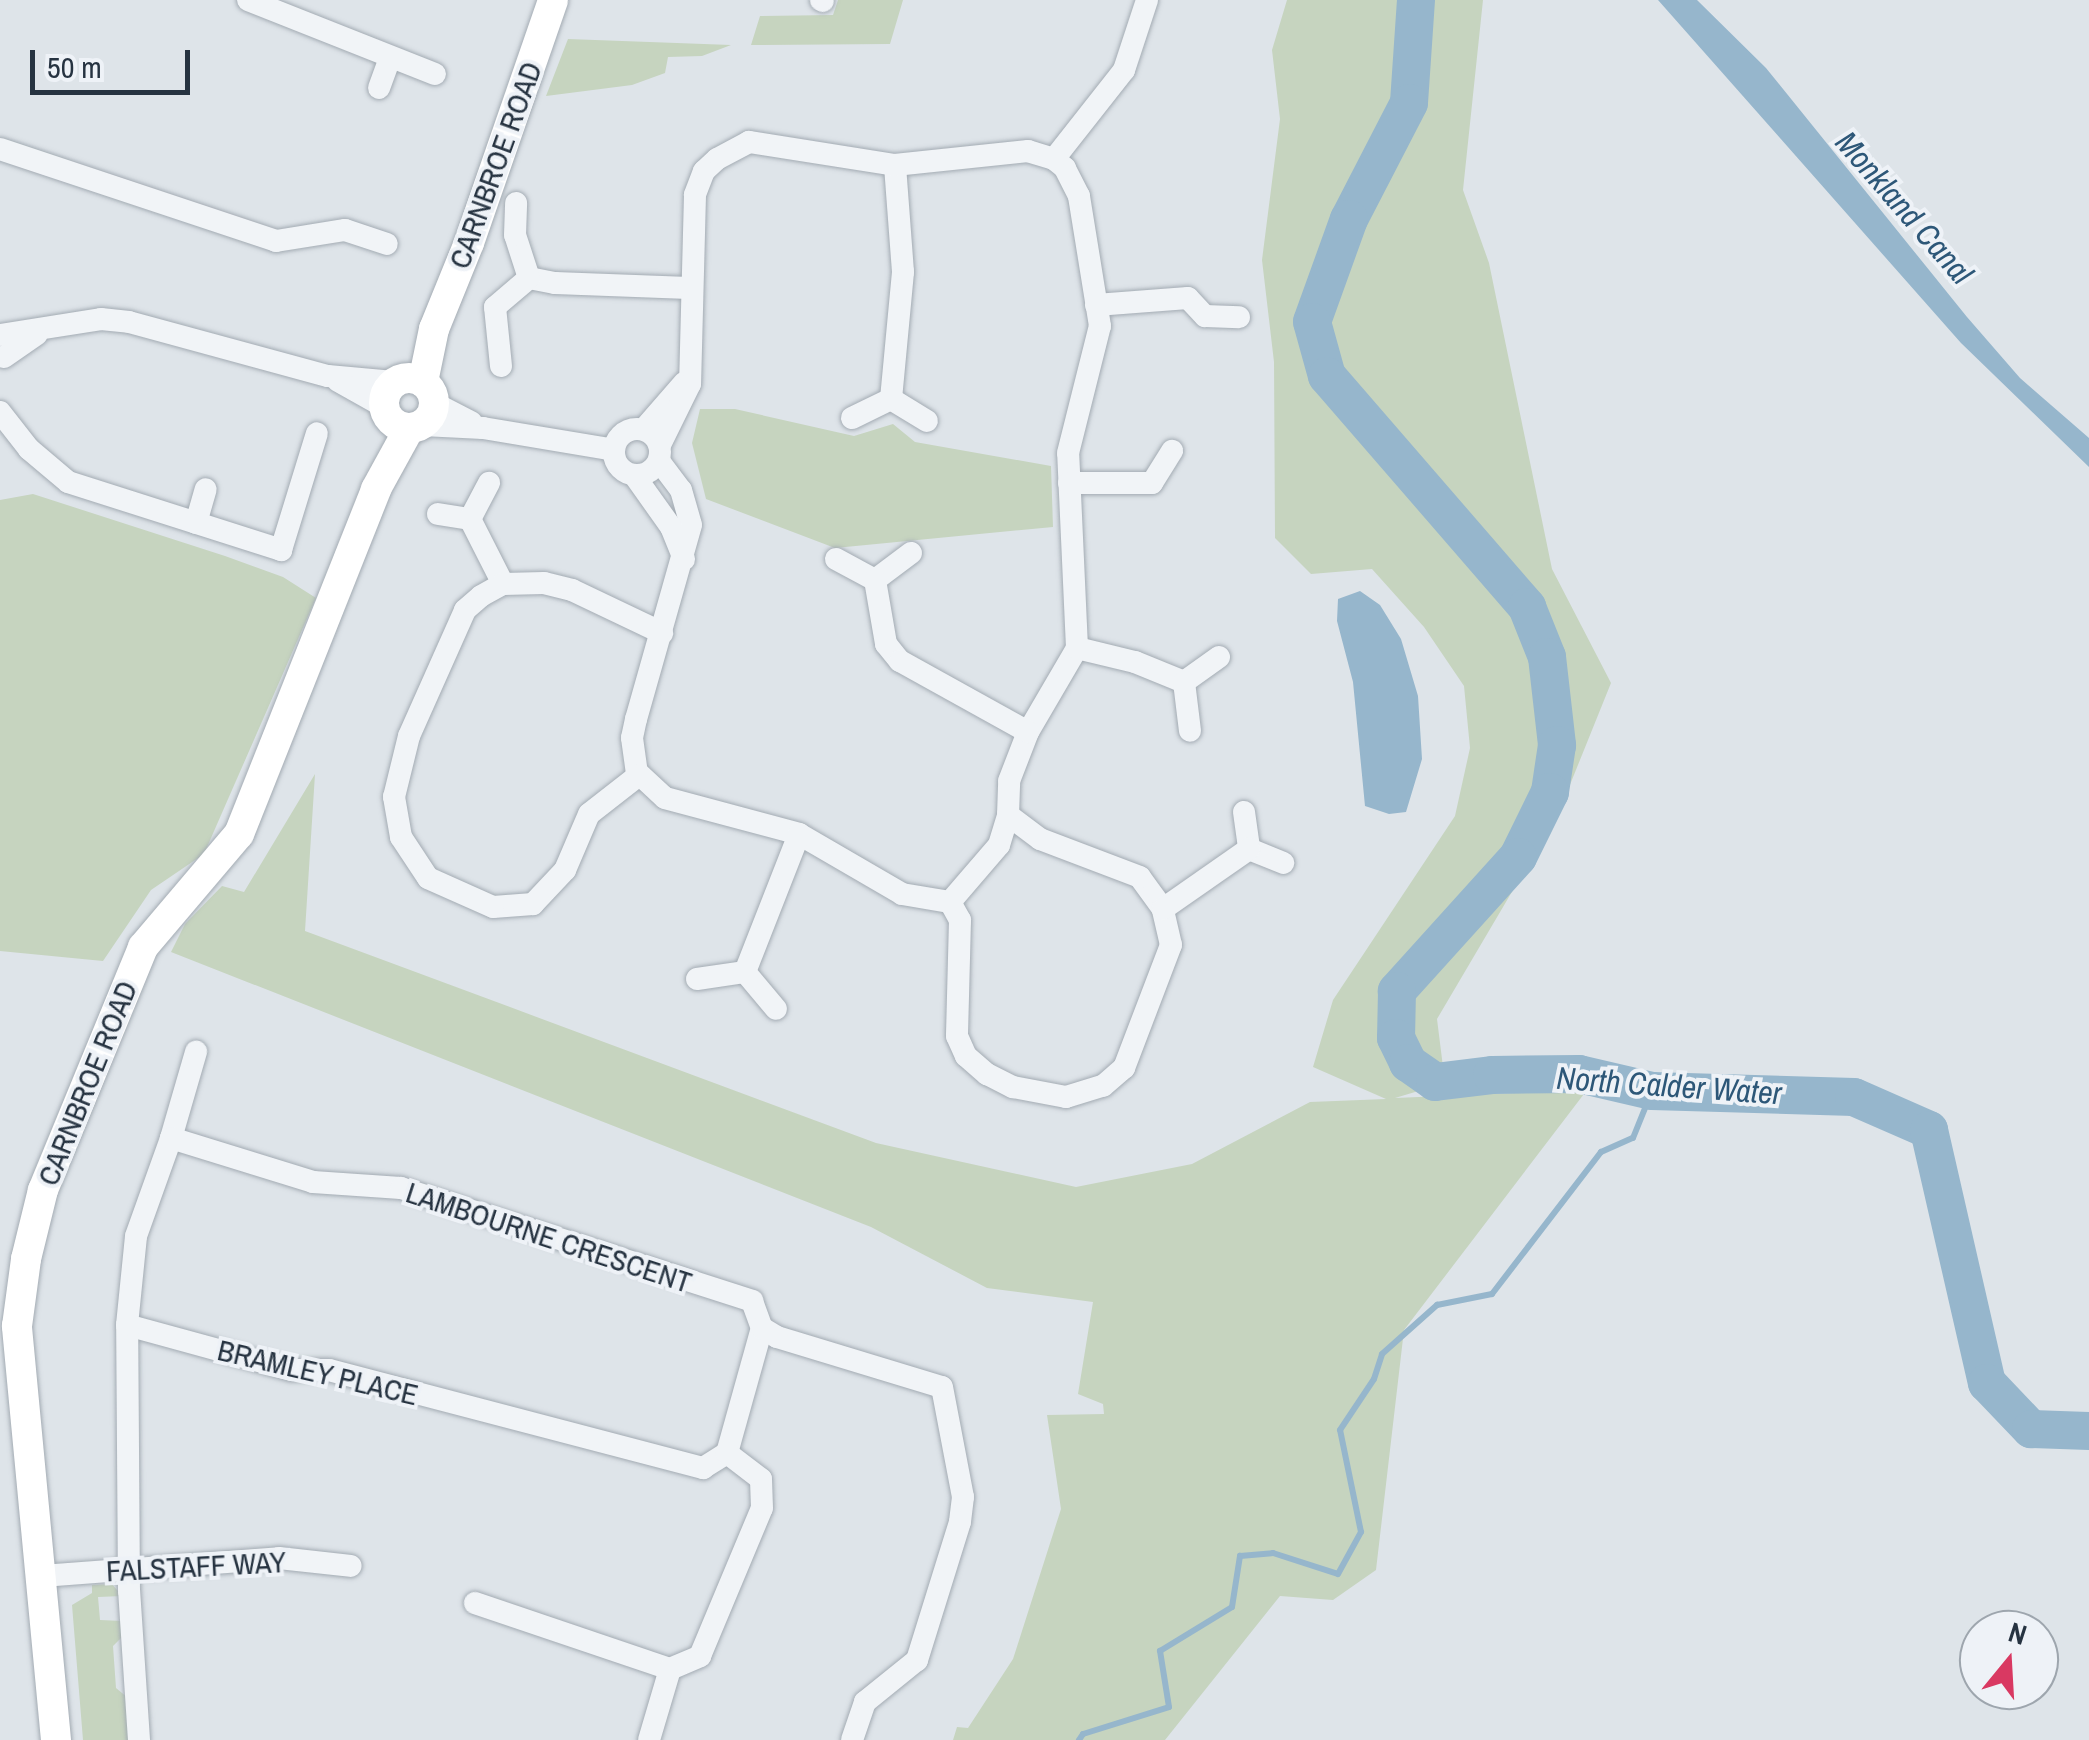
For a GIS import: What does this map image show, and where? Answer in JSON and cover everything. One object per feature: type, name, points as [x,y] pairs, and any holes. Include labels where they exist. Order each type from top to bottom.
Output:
[{"type":"street","points":[[248,0],[308,10],[390,58],[436,74]]},
{"type":"street","name":"CARNBROE ROAD","points":[[55,1739],[42,1576],[18,1378],[17,1326],[26,1259],[43,1190],[143,947],[239,834],[469,243],[552,0]]},
{"type":"street","points":[[1054,159],[1124,70],[1147,0]]},
{"type":"street","points":[[379,88],[390,58]]},
{"type":"street","points":[[634,475],[651,471],[654,445],[693,371],[690,288],[698,184],[704,172],[731,149],[749,142],[895,164],[1028,151],[1054,159],[1079,196],[1100,326],[1068,453],[1077,648],[1028,732],[1009,781],[1008,816],[998,845],[950,902]]},
{"type":"street","points":[[0,149],[276,241],[346,230],[387,244]]},
{"type":"street","points":[[890,399],[903,272],[895,164]]},
{"type":"street","points":[[516,203],[516,235],[529,278]]},
{"type":"street","points":[[529,278],[554,283],[690,288]]},
{"type":"street","points":[[501,366],[495,307],[529,278]]},
{"type":"street","points":[[1096,305],[1188,298],[1206,316],[1240,317]]},
{"type":"street","points":[[1,351],[40,332],[78,322],[128,322],[328,376],[483,428],[614,450]]},
{"type":"street","points":[[852,418],[890,399]]},
{"type":"street","points":[[890,399],[927,421]]},
{"type":"street","points":[[0,412],[29,448],[68,482],[282,550],[317,433]]},
{"type":"street","points":[[684,560],[671,526],[634,475],[618,464],[614,450],[623,433],[654,445],[681,490],[691,525],[684,560],[632,738],[639,775],[665,798],[799,834],[902,894],[950,902]]},
{"type":"street","points":[[1069,483],[1152,483],[1172,452]]},
{"type":"street","points":[[470,519],[488,484]]},
{"type":"street","points":[[196,523],[206,489]]},
{"type":"street","points":[[438,514],[470,519]]},
{"type":"street","points":[[470,519],[502,584]]},
{"type":"street","points":[[875,580],[911,554]]},
{"type":"street","points":[[836,559],[875,580]]},
{"type":"street","points":[[875,580],[886,644],[900,661],[1028,732]]},
{"type":"street","points":[[639,775],[589,814],[564,870],[533,904],[493,907],[428,878],[401,838],[394,798],[408,736],[465,610],[502,584],[544,583],[572,590],[662,633]]},
{"type":"street","points":[[1077,648],[1135,662],[1184,682]]},
{"type":"street","points":[[1184,682],[1219,657]]},
{"type":"street","points":[[1184,682],[1190,730]]},
{"type":"street","points":[[1244,812],[1249,849]]},
{"type":"street","points":[[950,902],[960,920],[957,1036],[966,1056],[987,1074],[1012,1087],[1066,1097],[1103,1086],[1124,1068],[1171,944],[1163,910],[1140,877],[1040,839],[1008,816]]},
{"type":"street","points":[[745,972],[799,834]]},
{"type":"street","points":[[1163,910],[1249,849]]},
{"type":"street","points":[[1249,849],[1283,863]]},
{"type":"street","points":[[697,979],[745,972]]},
{"type":"street","points":[[745,972],[776,1009]]},
{"type":"street","points":[[139,1740],[128,1569],[127,1324],[136,1236],[196,1052]]},
{"type":"street","name":"LAMBOURNE CRESCENT","points":[[170,1138],[216,1148],[314,1182],[402,1188],[752,1301],[762,1328],[777,1337],[942,1387],[963,1497],[960,1522],[917,1660],[866,1702],[852,1740]]},
{"type":"street","name":"BRAMLEY PLACE","points":[[127,1324],[292,1370],[329,1370],[703,1468],[727,1453]]},
{"type":"street","points":[[475,1603],[670,1669],[700,1656],[762,1508],[761,1478],[727,1453],[762,1328]]},
{"type":"street","name":"FALSTAFF WAY","points":[[42,1576],[279,1558],[351,1566]]},
{"type":"street","points":[[649,1740],[670,1669]]},
{"type":"green space","points":[[838,0],[903,0],[890,44],[751,45],[760,16],[833,15]]},
{"type":"green space","points":[[1287,0],[1483,0],[1463,190],[1489,263],[1552,569],[1611,683],[1559,812],[1437,1019],[1445,1083],[1395,1098],[1587,1090],[1404,1330],[1376,1570],[1333,1600],[1280,1596],[1165,1740],[953,1740],[957,1727],[968,1728],[1013,1659],[1061,1509],[1047,1415],[1104,1414],[1103,1404],[1078,1394],[1093,1302],[987,1288],[871,1227],[171,952],[185,924],[222,886],[244,892],[315,774],[305,931],[876,1143],[1076,1187],[1192,1164],[1310,1102],[1386,1099],[1313,1067],[1333,1000],[1455,816],[1470,748],[1464,686],[1424,627],[1372,569],[1311,574],[1275,538],[1274,362],[1262,260],[1280,119],[1272,50]]},
{"type":"green space","points":[[568,39],[731,45],[702,56],[668,57],[665,73],[632,85],[546,96]]},
{"type":"green space","points":[[700,409],[735,409],[854,436],[893,424],[915,442],[1051,466],[1053,527],[835,548],[706,499],[692,443]]},
{"type":"green space","points":[[33,494],[283,577],[316,598],[204,854],[151,890],[103,961],[0,951],[0,500]]},
{"type":"green space","points":[[112,1584],[122,1596],[98,1597],[100,1620],[122,1621],[124,1635],[113,1646],[116,1688],[128,1698],[131,1740],[83,1740],[72,1605],[92,1593],[92,1585]]},
{"type":"water","points":[[1658,0],[1697,0],[1766,68],[2020,378],[2089,438],[2089,467],[1961,343]]},
{"type":"water","points":[[1360,591],[1380,605],[1401,639],[1418,696],[1422,759],[1406,812],[1389,814],[1365,806],[1353,682],[1337,621],[1338,599]]},
{"type":"waterway","name":"North Calder Water","points":[[1416,0],[1409,103],[1349,219],[1312,322],[1327,376],[1527,607],[1547,657],[1557,745],[1550,792],[1518,857],[1397,991],[1396,1038],[1408,1063],[1435,1082],[1492,1075],[1579,1074],[1652,1091],[1854,1097],[1929,1130],[1987,1383],[2031,1429],[2089,1431]]},
{"type":"waterway","points":[[1079,1740],[1083,1734],[1169,1707],[1160,1651],[1232,1607],[1240,1556],[1273,1553],[1338,1574],[1361,1532],[1340,1430],[1374,1379],[1382,1354],[1437,1305],[1492,1294],[1601,1152],[1633,1138],[1652,1091]]},
{"type":"water label","name":"Monkland Canal","points":[[1904,208]]}]
